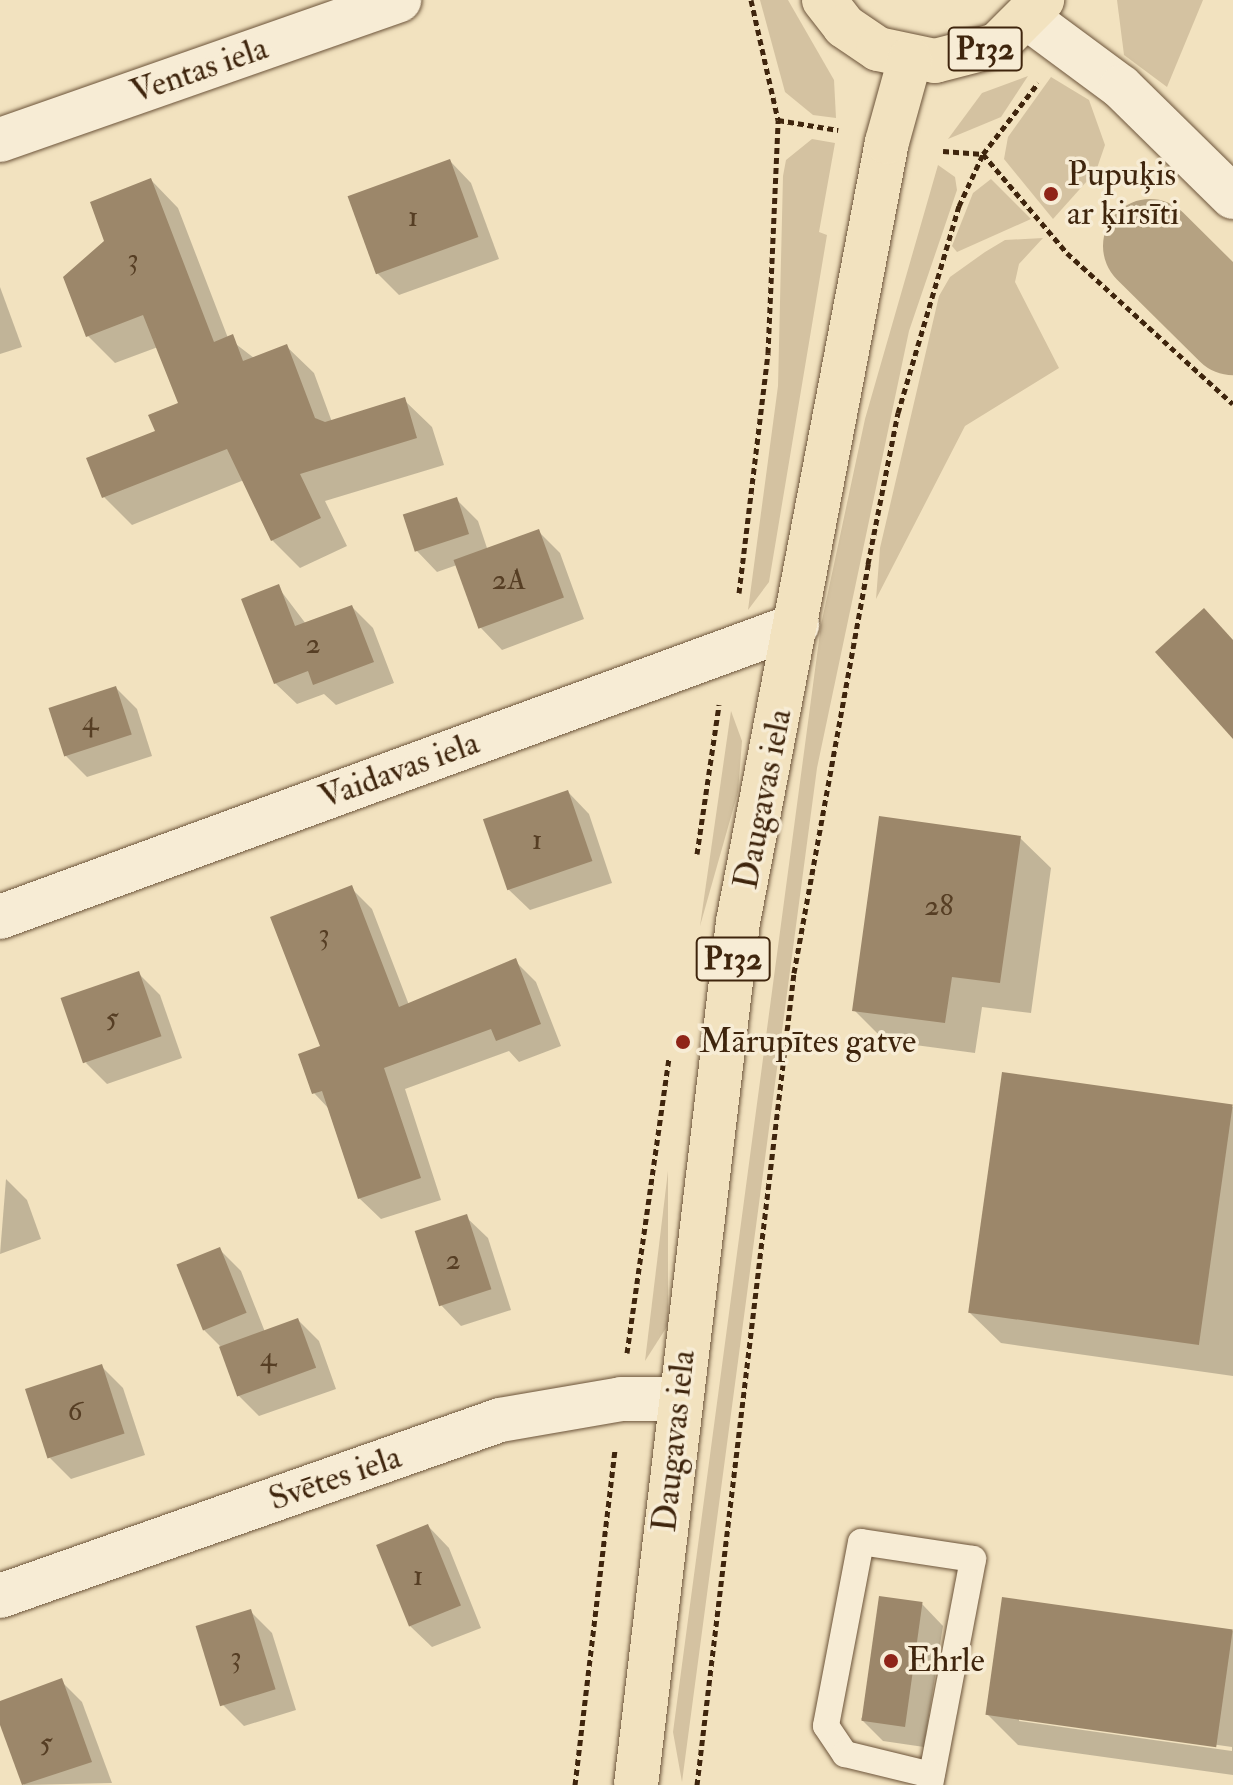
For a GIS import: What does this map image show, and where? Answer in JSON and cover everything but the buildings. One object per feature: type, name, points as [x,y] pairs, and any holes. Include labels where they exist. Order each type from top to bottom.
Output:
[{"type":"main road","name":"P132","points":[[824,0],[844,26],[910,59],[958,59],[997,45],[1036,9]]},
{"type":"main road","name":"Daugavas iela","points":[[636,1785],[678,1399],[738,922],[887,142],[910,59]]},
{"type":"street","name":"Ventas iela","points":[[0,140],[399,0]]},
{"type":"street","points":[[1036,9],[1066,46],[1121,87],[1233,197]]},
{"type":"street","name":"Vaidavas iela","points":[[0,917],[797,625]]},
{"type":"street","name":"Svētes iela","points":[[0,1596],[500,1420],[621,1399],[678,1399]]},
{"type":"lane","points":[[861,1542],[973,1559],[930,1780],[845,1754],[826,1726],[861,1542]]},
{"type":"path","points":[[751,0],[778,120],[838,130]]},
{"type":"path","points":[[697,1785],[794,973],[898,413],[936,275],[983,154],[1066,46]]},
{"type":"path","points":[[943,151],[983,154],[1067,253],[1233,404]]},
{"type":"shaded area","points":[[760,0],[788,0],[834,80],[836,118],[813,115],[785,92]]},
{"type":"shaded area","points":[[1117,0],[1203,0],[1167,87],[1124,55]]},
{"type":"shaded area","points":[[1028,76],[1001,117],[948,139],[982,93]]},
{"type":"shaded area","points":[[1051,77],[1089,100],[1105,145],[1096,171],[1053,219],[1004,159],[1008,137]]},
{"type":"shaded area","points":[[812,139],[835,143],[819,232],[827,235],[769,582],[748,610],[778,386],[783,176],[786,160]]},
{"type":"shaded area","points":[[938,165],[955,177],[957,190],[909,331],[817,768],[682,1782],[673,1732],[821,625],[865,419]]},
{"type":"shaded area","points":[[991,179],[1031,219],[957,252],[952,246],[973,193]]},
{"type":"shaded area","points":[[1043,238],[1019,264],[1015,282],[1059,368],[965,426],[876,599],[880,548],[939,296],[950,277],[1005,240]]},
{"type":"shaded area","points":[[731,711],[742,741],[738,792],[700,926]]},
{"type":"shaded area","points":[[668,1171],[668,1325],[645,1361]]},
{"type":"waterway","points":[[1150,246],[1233,328]]},
{"type":"place","name":"Pupuķis ar ķirsīti","points":[[1051,194]]},
{"type":"place","name":"Mārupītes gatve","points":[[683,1042]]},
{"type":"place","name":"Ehrle","points":[[891,1661]]}]
